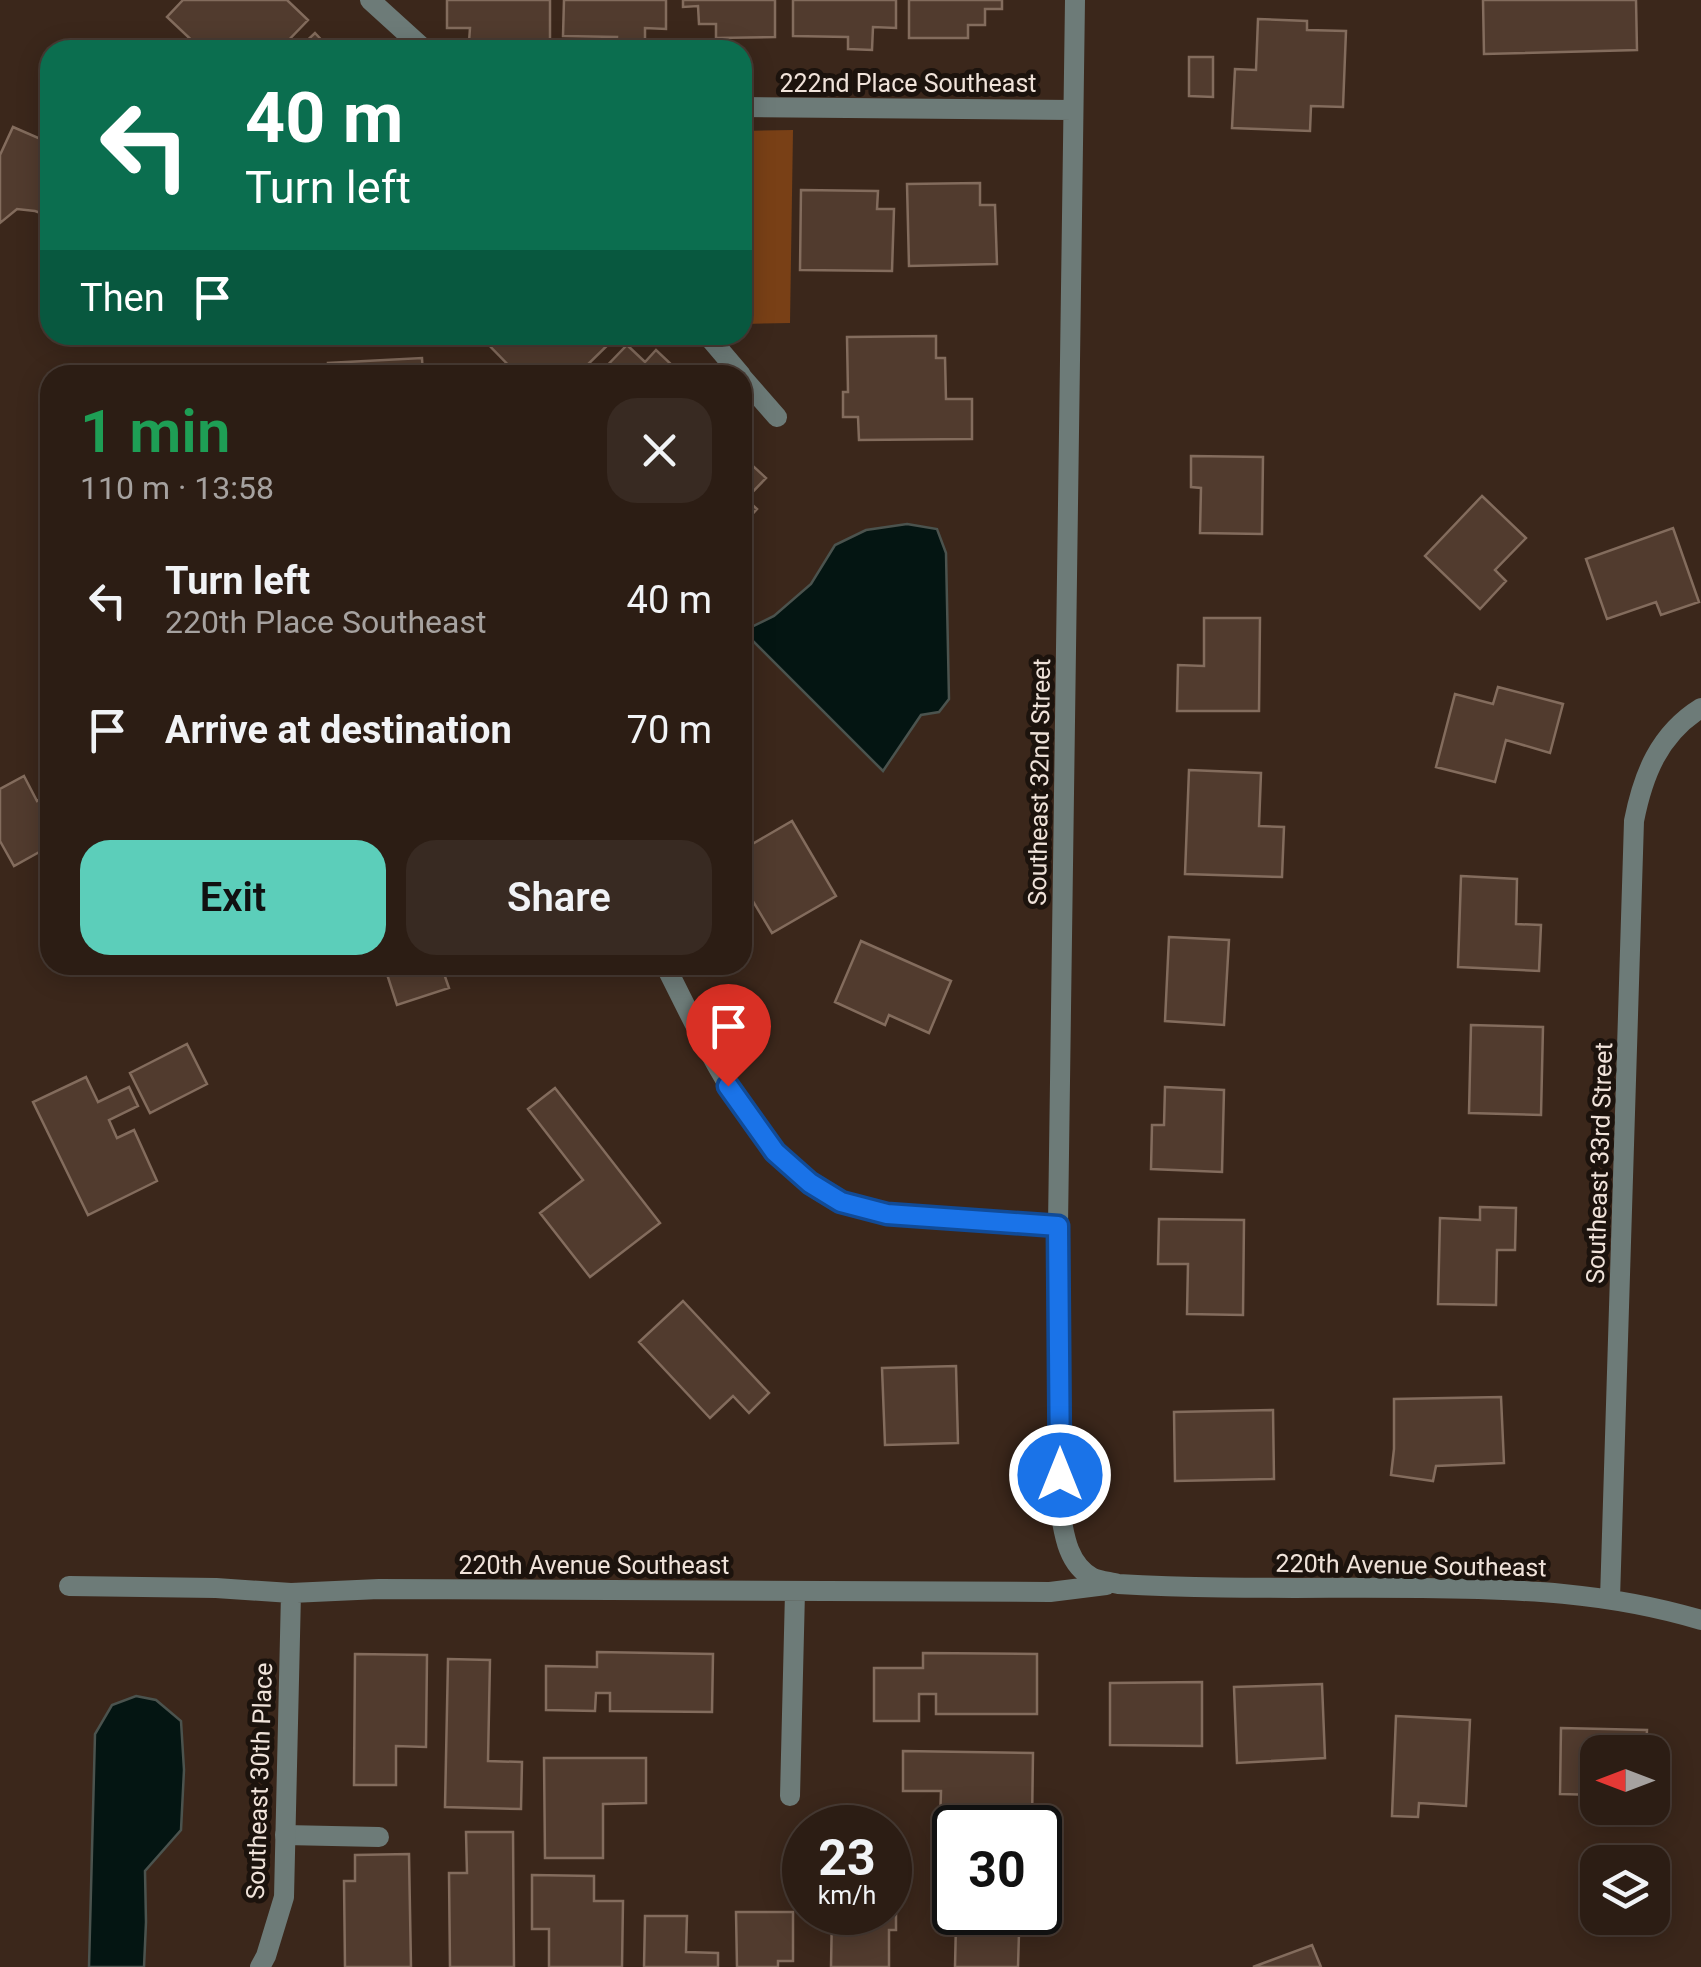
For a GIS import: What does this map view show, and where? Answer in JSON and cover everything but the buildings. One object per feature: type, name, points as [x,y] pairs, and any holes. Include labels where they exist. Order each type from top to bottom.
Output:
[{"type":"street","points":[[370,0],[414,40]]},
{"type":"street","name":"Southeast 32nd Street","points":[[1074,0],[1058,1226],[1060,1510],[1065,1543],[1076,1562]]},
{"type":"street","name":"222nd Place Southeast","points":[[752,107],[1073,110]]},
{"type":"street","points":[[716,345],[733,365]]},
{"type":"street","points":[[752,388],[776,417]]},
{"type":"street","name":"Southeast 33rd Street","points":[[1610,1599],[1634,821],[1650,762],[1683,719],[1701,708]]},
{"type":"street","points":[[670,975],[728,1086],[775,1152],[810,1183],[841,1202],[887,1214],[1058,1226]]},
{"type":"street","name":"220th Avenue Southeast","points":[[1076,1562],[1092,1578],[1118,1584]]},
{"type":"street","name":"220th Avenue Southeast","points":[[69,1586],[291,1593],[1050,1592],[1118,1584],[1524,1589],[1610,1599],[1701,1620]]},
{"type":"street","points":[[790,1796],[795,1592]]},
{"type":"street","name":"Southeast 30th Place","points":[[260,1967],[284,1897],[291,1593]]},
{"type":"street","points":[[285,1836],[380,1837]]},
{"type":"shaded area","points":[[793,130],[790,323],[752,324],[752,131]]},
{"type":"shaded area","points":[[907,524],[937,529],[946,553],[949,699],[939,712],[921,715],[883,771],[752,640],[752,627],[774,616],[811,584],[835,545],[866,530]]},
{"type":"shaded area","points":[[136,1696],[156,1700],[181,1721],[181,1830],[145,1871],[144,1967],[89,1967],[95,1734],[112,1705]]},
{"type":"route","points":[[728,1086],[775,1152],[810,1183],[841,1202],[887,1214],[1058,1226],[1060,1475]]}]
